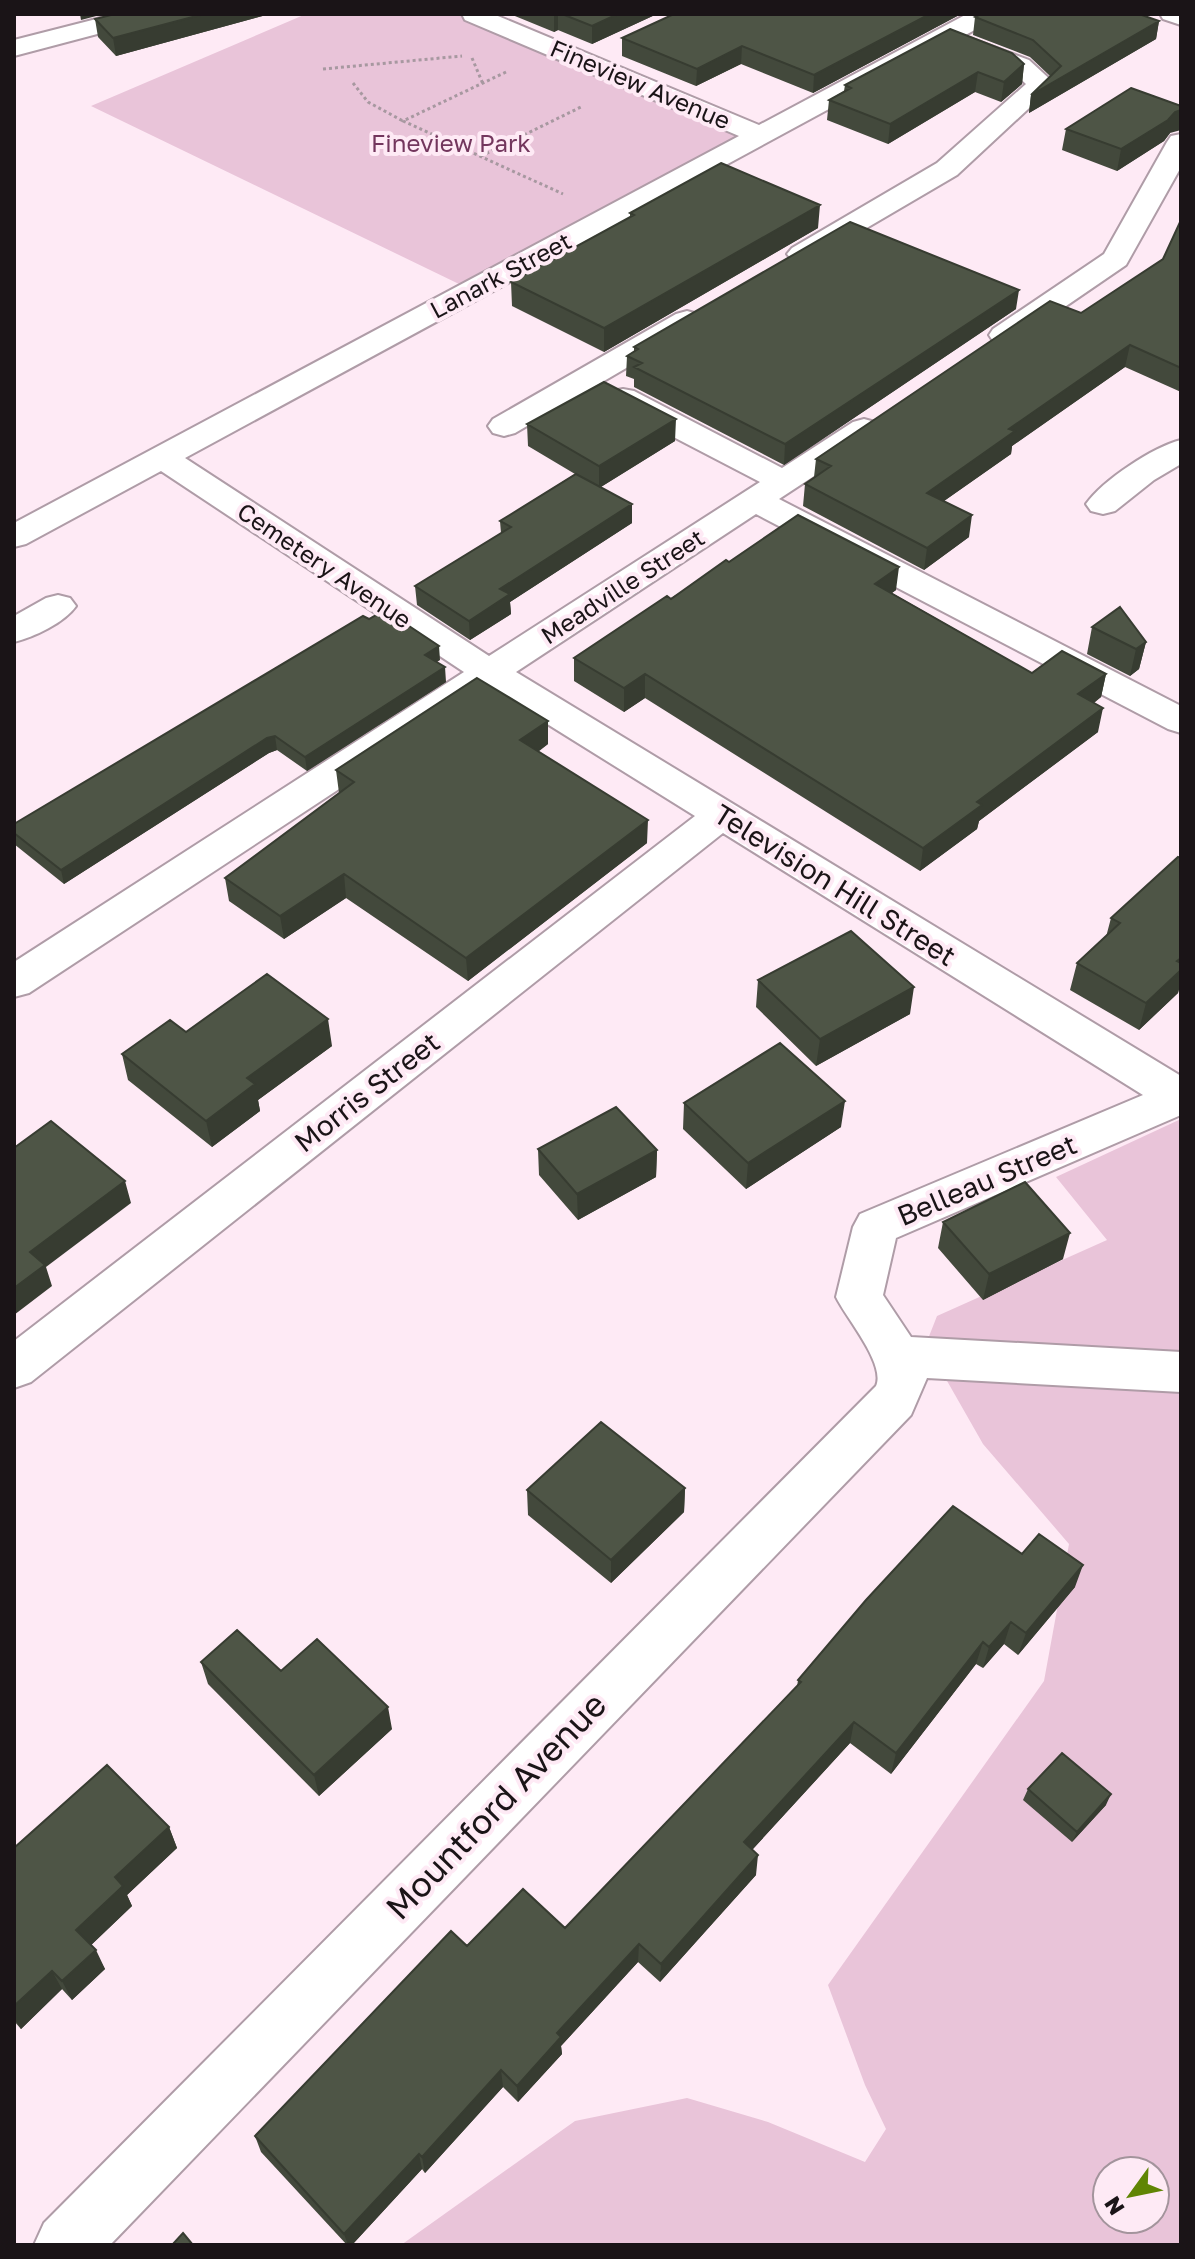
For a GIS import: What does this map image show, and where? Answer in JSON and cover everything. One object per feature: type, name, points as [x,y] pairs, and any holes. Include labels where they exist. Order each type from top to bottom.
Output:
[{"type":"street","points":[[14,48],[145,14]]},
{"type":"street","name":"Lanark Street","points":[[14,537],[986,14]]},
{"type":"street","points":[[1172,14],[1181,17]]},
{"type":"street","name":"Fineview Avenue","points":[[474,15],[762,136]]},
{"type":"street","points":[[783,265],[947,169],[1042,84],[1020,65],[945,36]]},
{"type":"street","points":[[583,61],[612,47]]},
{"type":"street","points":[[971,357],[1116,259],[1181,142]]},
{"type":"street","points":[[504,426],[717,303]]},
{"type":"street","points":[[586,379],[771,491],[1181,721]]},
{"type":"street","name":"Meadville Street","points":[[14,982],[892,410]]},
{"type":"street","points":[[1103,504],[1142,473],[1181,450]]},
{"type":"street","name":"Cemetery Avenue","points":[[162,457],[489,673]]},
{"type":"street","points":[[14,631],[58,606]]},
{"type":"street","name":"Television Hill Street","points":[[489,673],[1181,1097]]},
{"type":"street","name":"Morris Street","points":[[14,1368],[721,815]]},
{"type":"street","name":"Belleau Street","points":[[898,1356],[859,1297],[876,1227],[1181,1097]]},
{"type":"street","points":[[898,1356],[1181,1372]]},
{"type":"street","name":"Mountford Avenue","points":[[66,2245],[894,1400],[903,1380],[898,1356]]},
{"type":"path","points":[[323,69],[471,55],[483,84]]},
{"type":"path","points":[[403,121],[518,67]]},
{"type":"path","points":[[353,83],[358,93],[375,110],[564,194],[576,186],[625,210]]},
{"type":"path","points":[[480,156],[595,100]]},
{"type":"green space","name":"Fineview Park","points":[[306,14],[459,14],[740,135],[459,284],[91,106]]},
{"type":"green space","points":[[1181,1119],[1181,2245],[401,2245],[575,2121],[687,2098],[768,2122],[865,2162],[886,2129],[865,2085],[828,1985],[1044,1681],[1069,1544],[983,1444],[926,1344],[937,1316],[1107,1240],[1056,1177]]},
{"type":"building","points":[[115,14],[204,14],[113,38],[95,19]]},
{"type":"building","points":[[562,14],[618,14],[592,26]]},
{"type":"building","points":[[674,14],[930,14],[814,75],[742,46],[697,69],[622,38]]},
{"type":"building","points":[[981,14],[1139,14],[1159,21],[1031,95],[1061,66],[1033,40],[975,17]]},
{"type":"building","points":[[950,29],[1012,53],[1024,64],[1004,82],[978,72],[890,124],[829,100],[851,88],[845,85]]},
{"type":"building","points":[[1131,88],[1181,106],[1181,110],[1121,149],[1066,129]]},
{"type":"building","points":[[721,163],[820,205],[604,328],[511,282],[634,215],[630,213]]},
{"type":"building","points":[[1181,220],[1181,368],[1130,345],[1009,429],[1015,431],[927,493],[972,515],[927,548],[805,484],[831,466],[816,459],[1050,301],[1081,313],[1163,259]]},
{"type":"building","points":[[850,222],[1019,290],[785,444],[634,367],[642,363],[627,356],[638,349],[634,347]]},
{"type":"building","points":[[604,382],[676,419],[599,466],[527,424]]},
{"type":"building","points":[[576,474],[632,504],[500,589],[510,594],[469,621],[415,586],[511,527],[500,521]]},
{"type":"building","points":[[798,515],[899,567],[875,584],[1032,673],[1062,651],[1106,674],[1078,694],[1103,708],[977,802],[982,805],[923,848],[645,674],[624,688],[574,658],[667,596],[671,599],[726,560],[729,562]]},
{"type":"building","points":[[1120,607],[1146,642],[1136,649],[1092,627]]},
{"type":"building","points":[[385,610],[439,646],[425,655],[445,667],[305,757],[275,736],[267,738],[61,870],[14,833],[14,824],[363,616],[369,619]]},
{"type":"building","points":[[477,678],[548,721],[520,740],[648,820],[466,958],[344,874],[280,916],[225,878],[354,782],[336,770]]},
{"type":"building","points":[[1178,857],[1181,858],[1181,958],[1177,961],[1181,963],[1181,970],[1146,1003],[1077,963],[1120,923],[1111,918]]},
{"type":"building","points":[[851,931],[914,987],[820,1039],[758,980]]},
{"type":"building","points":[[267,974],[328,1019],[247,1078],[255,1084],[206,1121],[122,1054],[170,1020],[186,1032]]},
{"type":"building","points":[[780,1043],[845,1101],[748,1163],[684,1103]]},
{"type":"building","points":[[616,1107],[657,1150],[577,1194],[538,1149]]},
{"type":"building","points":[[51,1121],[125,1181],[30,1252],[45,1265],[14,1288],[14,1148]]},
{"type":"building","points":[[1025,1182],[1070,1233],[989,1274],[943,1222]]},
{"type":"building","points":[[601,1422],[685,1488],[611,1560],[527,1490]]},
{"type":"building","points":[[953,1506],[1022,1554],[1039,1534],[1083,1565],[1026,1633],[1011,1622],[989,1647],[983,1642],[896,1753],[854,1722],[744,1842],[758,1855],[661,1964],[639,1944],[557,2033],[561,2037],[517,2086],[501,2070],[422,2157],[419,2154],[344,2234],[255,2136],[451,1931],[467,1946],[523,1889],[565,1928],[801,1682],[798,1680],[866,1600]]},
{"type":"building","points":[[237,1630],[281,1671],[317,1639],[388,1707],[314,1775],[201,1662]]},
{"type":"building","points":[[1062,1753],[1111,1794],[1077,1832],[1028,1789]]},
{"type":"building","points":[[107,1765],[169,1827],[115,1877],[123,1886],[76,1930],[96,1950],[62,1981],[52,1971],[14,2006],[14,1848]]},
{"type":"building","points":[[183,2233],[193,2245],[172,2245]]}]
